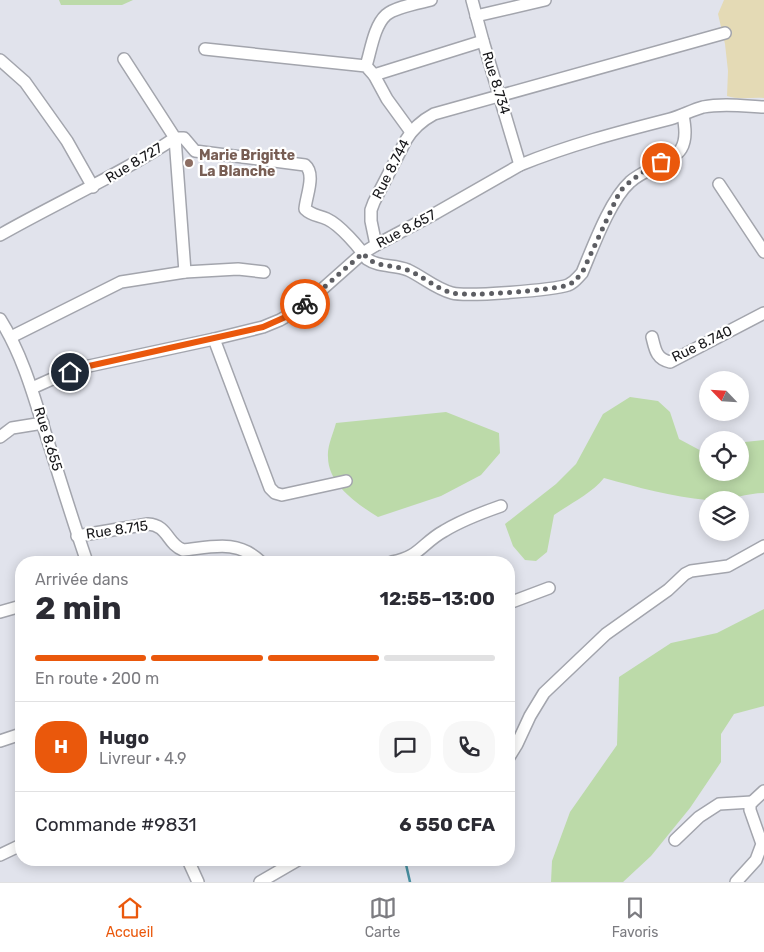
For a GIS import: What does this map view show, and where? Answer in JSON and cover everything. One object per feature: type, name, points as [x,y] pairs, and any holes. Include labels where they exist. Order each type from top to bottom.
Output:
[{"type":"street","points":[[366,66],[378,27],[385,16],[392,11],[431,0]]},
{"type":"street","name":"Rue 8.734","points":[[472,0],[520,165]]},
{"type":"street","points":[[476,16],[545,0]]},
{"type":"street","name":"Rue 8.744","points":[[376,245],[371,222],[371,210],[411,132],[422,120],[434,114],[500,97],[725,32]]},
{"type":"street","points":[[374,75],[483,41]]},
{"type":"street","points":[[205,48],[366,66],[374,75],[387,99],[411,132]]},
{"type":"street","points":[[124,59],[175,138],[184,138],[196,151],[305,165],[309,168],[310,174],[306,208],[310,213],[327,218],[374,264],[407,270],[443,289],[459,294],[565,286],[574,282],[582,273],[620,191],[646,170],[676,155],[681,148],[685,129],[683,115]]},
{"type":"street","points":[[0,60],[25,82],[67,140],[93,187]]},
{"type":"street","name":"Rue 8.657","points":[[32,388],[89,366],[263,327],[290,315],[301,308],[363,253],[520,165],[590,140],[683,115],[702,107],[723,105],[764,106]]},
{"type":"street","name":"Rue 8.727","points":[[0,235],[93,187],[148,156],[175,138],[185,272]]},
{"type":"street","points":[[719,184],[764,252]]},
{"type":"street","points":[[11,337],[121,282],[185,272],[238,269],[264,272]]},
{"type":"street","name":"Rue 8.740","points":[[652,337],[657,355],[663,360],[670,362],[764,313]]},
{"type":"street","name":"Rue 8.655","points":[[0,319],[11,337],[32,388],[85,556]]},
{"type":"street","points":[[214,339],[270,488],[275,493],[282,494],[346,481]]},
{"type":"street","points":[[0,437],[12,428],[43,423]]},
{"type":"street","points":[[411,556],[443,531],[476,514],[500,506]]},
{"type":"street","name":"Rue 8.715","points":[[77,536],[148,524],[160,527],[177,548],[183,550],[229,545],[254,556]]},
{"type":"street","points":[[515,747],[530,716],[544,693],[606,634],[668,590],[690,571],[728,566],[764,546]]},
{"type":"street","points":[[515,601],[549,588]]},
{"type":"street","points":[[0,612],[15,608]]},
{"type":"street","points":[[0,741],[15,736]]},
{"type":"street","points":[[736,882],[756,860],[762,844],[750,810],[750,804],[764,791]]},
{"type":"street","points":[[675,840],[699,817],[719,804],[752,802]]},
{"type":"street","points":[[0,855],[15,849]]},
{"type":"street","points":[[191,866],[198,882]]},
{"type":"street","points":[[260,882],[288,866]]},
{"type":"green space","points":[[59,0],[133,0],[122,5],[61,5]]},
{"type":"green space","points":[[630,397],[658,401],[670,412],[679,439],[699,450],[699,481],[749,481],[749,442],[764,440],[764,493],[749,494],[749,491],[699,491],[699,499],[694,499],[604,478],[587,494],[554,515],[547,552],[536,561],[525,560],[513,546],[505,524],[556,484],[576,464],[603,414]]},
{"type":"green space","points":[[446,412],[499,433],[500,453],[481,475],[441,496],[378,517],[345,492],[333,476],[329,467],[328,453],[336,423]]},
{"type":"green space","points":[[764,609],[764,706],[734,714],[721,734],[721,762],[690,808],[651,856],[623,882],[551,882],[552,861],[570,812],[617,745],[619,677],[671,643],[717,633]]},
{"type":"sand","points":[[724,0],[764,0],[764,98],[727,96],[728,71],[725,44],[718,14]]},
{"type":"waterway","points":[[406,866],[410,882]]},
{"type":"way so far","points":[[305,304],[363,253],[374,264],[407,270],[452,293],[515,291],[565,286],[574,282],[582,273],[620,191],[646,170],[661,162]]},
{"type":"place","name":"Marie Brigitte La Blanche","points":[[189,163]]},
{"type":"route","points":[[70,372],[270,325],[290,315],[305,304]]}]
